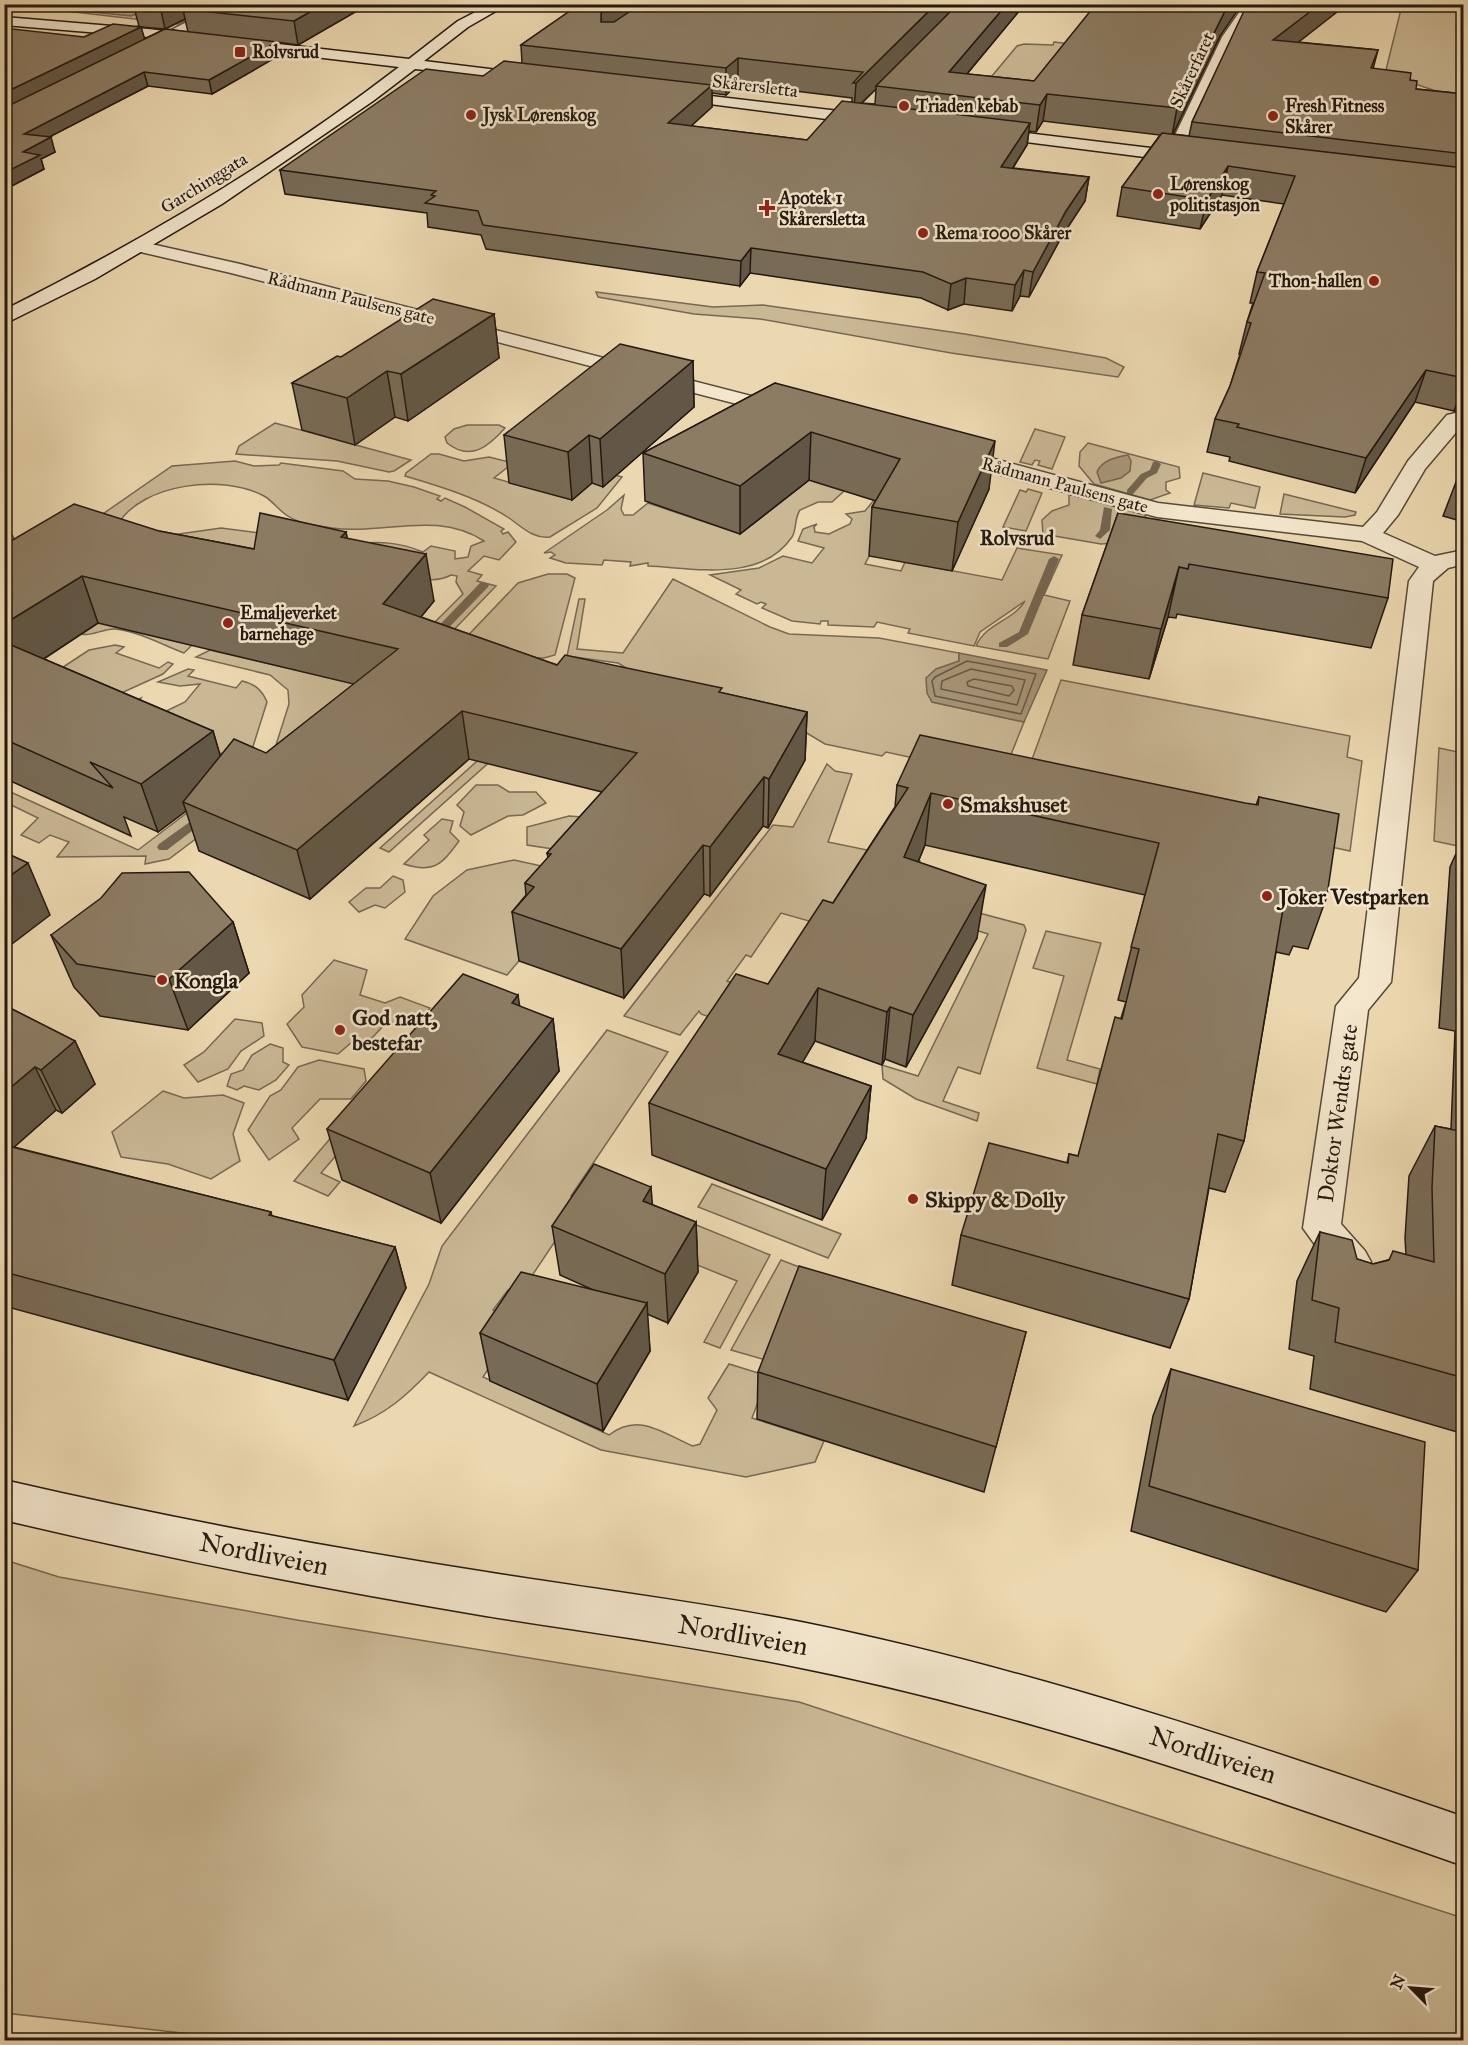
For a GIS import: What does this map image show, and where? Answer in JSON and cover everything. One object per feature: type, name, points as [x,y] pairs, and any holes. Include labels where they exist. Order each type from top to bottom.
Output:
[{"type":"street","points":[[125,58],[232,4]]},
{"type":"street","name":"Garchinggata","points":[[4,318],[138,246],[294,150],[413,64],[463,24],[502,4]]},
{"type":"street","name":"Skårerfaret","points":[[1173,156],[1229,37],[1252,4]]},
{"type":"street","points":[[4,21],[170,35],[551,81]]},
{"type":"street","name":"Skårersletta","points":[[657,93],[863,113],[892,122]]},
{"type":"street","points":[[973,132],[1207,160]]},
{"type":"street","name":"Rådmann Paulsens gate","points":[[138,246],[234,268],[810,417]]},
{"type":"street","points":[[1369,535],[1386,514],[1416,466],[1454,419],[1464,417]]},
{"type":"street","name":"Rådmann Paulsens gate","points":[[934,450],[1157,510],[1338,529],[1369,535],[1431,569]]},
{"type":"street","points":[[4,541],[4,547]]},
{"type":"street","points":[[1431,569],[1450,559],[1464,557]]},
{"type":"street","name":"Doktor Wendts gate","points":[[1348,1295],[1352,1262],[1322,1228],[1352,1006],[1375,982],[1395,831],[1420,587],[1431,569]]},
{"type":"street","name":"Nordliveien","points":[[4,1500],[105,1524],[448,1588],[805,1646],[959,1680],[1079,1712],[1196,1749],[1464,1842]]},
{"type":"shaded area","points":[[5,4],[216,5],[178,24]]},
{"type":"shaded area","points":[[1402,5],[1463,5],[1463,100],[1385,74]]},
{"type":"shaded area","points":[[1054,42],[1122,50],[1098,93],[987,82],[1017,46],[1024,44],[1053,45]]},
{"type":"shaded area","points":[[596,292],[713,307],[763,305],[965,334],[1106,358],[1124,367],[1118,377],[951,353],[760,319],[694,314],[598,297]]},
{"type":"shaded area","points":[[275,423],[411,460],[389,472],[337,461],[236,454],[239,446]]},
{"type":"shaded area","points":[[467,425],[499,425],[505,428],[486,446],[472,451],[456,449],[447,443],[445,437],[454,429]]},
{"type":"shaded area","points":[[1035,429],[1065,437],[1052,469],[1038,465],[1040,461],[1035,460],[1032,465],[1020,462]]},
{"type":"shaded area","points":[[1088,443],[1179,467],[1180,478],[1166,482],[1166,490],[1170,493],[1150,500],[1094,484],[1079,466],[1080,452]]},
{"type":"shaded area","points":[[431,454],[464,461],[489,457],[513,463],[494,478],[572,500],[604,472],[622,477],[597,508],[550,537],[544,537],[528,532],[509,518],[472,499],[405,476]]},
{"type":"shaded area","points":[[235,461],[254,466],[281,463],[343,471],[355,479],[388,481],[414,487],[440,496],[437,499],[441,501],[445,498],[465,507],[504,529],[501,531],[503,534],[508,532],[516,542],[499,560],[484,556],[468,571],[482,575],[477,581],[496,586],[418,667],[383,674],[463,594],[456,582],[457,576],[451,575],[439,579],[414,577],[388,565],[354,544],[389,543],[423,552],[431,546],[455,551],[455,559],[468,557],[471,546],[484,541],[466,532],[428,525],[351,529],[309,524],[293,519],[264,496],[247,489],[206,484],[164,491],[146,499],[130,510],[118,524],[84,527],[172,466]]},
{"type":"shaded area","points":[[1203,473],[1260,487],[1255,508],[1231,503],[1229,508],[1194,505]]},
{"type":"shaded area","points":[[809,480],[844,491],[832,502],[818,502],[800,510],[792,537],[779,552],[745,567],[706,570],[648,566],[648,563],[630,566],[631,562],[604,560],[602,565],[566,563],[550,558],[555,555],[551,552],[544,553],[607,510],[624,495],[621,509],[624,515],[633,515],[648,503],[740,534]]},
{"type":"shaded area","points":[[1028,489],[1042,493],[1026,531],[1003,527],[1020,490],[1026,492]]},
{"type":"shaded area","points":[[1069,494],[1145,515],[1147,521],[1115,543],[1101,544],[1043,534],[1042,520],[1052,511],[1069,505]]},
{"type":"shaded area","points":[[1284,494],[1356,512],[1355,515],[1345,517],[1280,514]]},
{"type":"shaded area","points":[[874,500],[896,507],[865,564],[901,571],[905,562],[1002,580],[1017,548],[1062,555],[1044,595],[1070,601],[1048,659],[976,646],[986,632],[1014,613],[1025,601],[980,632],[974,646],[908,633],[910,629],[877,622],[874,627],[828,625],[828,621],[821,621],[820,624],[792,621],[762,608],[766,604],[761,602],[757,604],[736,594],[741,590],[710,575],[759,568],[783,556],[812,563],[824,548],[798,541],[803,529],[817,524],[814,527],[815,532],[829,534],[850,524],[852,519],[846,514],[865,511]]},
{"type":"shaded area","points":[[221,528],[267,534],[273,552],[153,544],[179,534]]},
{"type":"shaded area","points":[[548,574],[567,574],[575,578],[555,655],[544,658],[469,656],[457,647],[518,583]]},
{"type":"shaded area","points":[[673,579],[770,627],[789,634],[879,638],[959,653],[959,661],[932,702],[1024,722],[1002,777],[886,752],[882,756],[825,744],[790,723],[694,708],[618,663],[567,656],[579,599],[585,599],[577,649],[623,653]]},
{"type":"shaded area","points":[[106,618],[192,645],[184,653],[123,630],[111,629],[82,634]]},
{"type":"shaded area","points":[[115,645],[124,647],[116,653],[159,668],[168,662],[173,664],[163,674],[106,700],[51,675],[89,650]]},
{"type":"shaded area","points":[[210,650],[363,686],[262,789],[289,704],[288,690],[270,675],[196,657]]},
{"type":"shaded area","points":[[188,669],[194,670],[188,676],[236,688],[242,681],[258,688],[263,694],[267,702],[250,756],[218,753],[119,708],[141,698],[139,701],[156,716],[185,702],[200,684],[180,686],[158,682]]},
{"type":"shaded area","points":[[1061,680],[1350,736],[1347,757],[1362,761],[1350,851],[1211,821],[1031,762]]},
{"type":"shaded area","points":[[494,746],[504,749],[389,852],[380,848]]},
{"type":"shaded area","points":[[1439,748],[1463,753],[1463,847],[1434,841]]},
{"type":"shaded area","points":[[827,764],[835,771],[852,774],[828,842],[920,861],[913,880],[823,925],[781,913],[751,957],[746,955],[727,981],[742,986],[718,1020],[701,1014],[699,1011],[680,1035],[624,1016],[773,825],[793,827]]},
{"type":"shaded area","points":[[245,769],[230,813],[169,859],[145,864],[146,856],[57,857],[69,842],[50,835],[39,843],[21,835],[38,818],[5,802],[4,789],[138,850]]},
{"type":"shaded area","points":[[476,785],[498,785],[509,792],[536,792],[546,803],[523,815],[508,816],[471,835],[460,826],[464,812],[457,805]]},
{"type":"shaded area","points":[[569,816],[608,819],[579,853],[527,845],[527,827]]},
{"type":"shaded area","points":[[442,819],[453,821],[450,832],[459,841],[447,856],[430,867],[414,867],[404,864],[429,840],[424,835]]},
{"type":"shaded area","points":[[514,860],[560,870],[540,936],[507,975],[405,939],[433,896],[467,870]]},
{"type":"shaded area","points":[[393,876],[403,880],[405,892],[385,908],[375,905],[359,912],[349,902],[366,888],[380,888]]},
{"type":"shaded area","points":[[949,905],[1024,925],[1026,930],[980,1074],[958,1067],[943,1101],[979,1113],[977,1121],[916,1099],[883,1079],[882,1065],[918,1076],[988,934],[941,919]]},
{"type":"shaded area","points":[[1046,931],[1101,943],[1067,1060],[1100,1069],[1097,1084],[1037,1068],[1064,976],[1033,968]]},
{"type":"shaded area","points":[[334,960],[367,970],[360,995],[385,1003],[400,997],[430,1008],[422,1018],[385,1024],[372,1038],[352,1042],[338,1054],[302,1047],[287,1024],[304,1007],[302,995]]},
{"type":"shaded area","points":[[235,1019],[262,1023],[264,1036],[241,1051],[228,1069],[198,1082],[184,1065],[204,1052]]},
{"type":"shaded area","points":[[607,1030],[668,1052],[571,1196],[582,1201],[519,1295],[508,1290],[493,1310],[519,1322],[483,1377],[609,1435],[620,1428],[641,1425],[661,1431],[693,1446],[700,1444],[717,1410],[708,1398],[729,1364],[768,1376],[752,1418],[824,1441],[815,1462],[746,1477],[601,1450],[429,1372],[395,1404],[354,1426],[429,1284],[442,1246]]},
{"type":"shaded area","points":[[270,1044],[283,1048],[283,1062],[289,1065],[276,1080],[259,1090],[244,1086],[237,1090],[227,1086],[231,1074],[243,1070],[252,1055]]},
{"type":"shaded area","points":[[319,1060],[364,1069],[366,1081],[351,1099],[320,1099],[292,1128],[299,1139],[269,1160],[248,1130],[270,1096],[281,1090],[298,1067]]},
{"type":"shaded area","points":[[386,1073],[352,1137],[321,1173],[340,1182],[328,1196],[294,1181]]},
{"type":"shaded area","points":[[163,1091],[184,1098],[223,1095],[244,1103],[233,1134],[240,1161],[211,1179],[168,1164],[121,1157],[112,1132]]},
{"type":"shaded area","points":[[712,1184],[841,1234],[828,1258],[698,1207]]},
{"type":"shaded area","points":[[689,1222],[770,1255],[720,1348],[704,1342],[737,1281],[670,1254]]},
{"type":"shaded area","points":[[781,1260],[869,1294],[773,1362],[731,1350]]},
{"type":"shaded area","points":[[5,1560],[59,1577],[297,1620],[799,1702],[1463,1918],[1463,2040],[244,2040],[5,2013]]},
{"type":"water","points":[[124,4],[126,7],[145,6],[152,9],[131,16],[23,5]]},
{"type":"water","points":[[1128,455],[1131,461],[1130,471],[1121,478],[1101,483],[1097,472],[1099,468],[1114,458]]},
{"type":"water","points":[[959,653],[1047,670],[1024,722],[932,702],[927,693],[926,678],[936,669],[959,661]]},
{"type":"building","points":[[191,4],[324,4],[294,21],[183,9]]},
{"type":"building","points":[[580,4],[615,4],[601,13],[601,22],[614,22],[641,4],[936,4],[856,83],[853,83],[863,72],[738,58],[726,68],[521,45]]},
{"type":"building","points":[[958,4],[1007,4],[949,72],[1034,81],[1096,4],[1230,4],[1177,108],[1047,94],[1040,105],[876,86]]},
{"type":"building","points":[[1249,4],[1320,4],[1273,40],[1378,50],[1371,68],[1411,73],[1410,80],[1417,81],[1416,89],[1464,94],[1464,154],[1192,122]]},
{"type":"building","points":[[113,24],[141,27],[4,93],[4,28],[84,37]]},
{"type":"building","points":[[165,29],[277,42],[209,80],[144,72],[24,134],[51,137],[23,152],[40,155],[4,173],[4,108]]},
{"type":"building","points":[[504,61],[712,85],[668,123],[807,140],[842,101],[1030,123],[1001,167],[1089,177],[1066,211],[1033,272],[1024,270],[1015,285],[966,278],[951,284],[923,272],[751,248],[741,261],[483,225],[478,211],[425,203],[435,196],[431,195],[436,191],[280,170],[426,69],[483,76]]},
{"type":"building","points":[[1162,133],[1464,168],[1464,378],[1426,370],[1366,458],[1237,427],[1239,424],[1215,419],[1230,386],[1251,323],[1247,322],[1265,273],[1257,272],[1295,176],[1228,166],[1207,200],[1122,187]]},
{"type":"building","points":[[433,299],[494,314],[401,374],[387,371],[347,398],[292,383],[337,356],[341,357]]},
{"type":"building","points":[[620,344],[693,361],[600,439],[589,435],[568,452],[504,435]]},
{"type":"building","points":[[775,383],[995,441],[958,522],[872,507],[900,459],[811,432],[740,486],[643,453]]},
{"type":"building","points":[[1464,466],[1464,484],[1456,482]]},
{"type":"building","points":[[74,504],[159,531],[254,549],[260,513],[346,532],[341,537],[426,554],[383,604],[557,665],[565,655],[722,688],[719,692],[807,712],[769,779],[764,777],[710,847],[703,845],[621,949],[512,912],[534,887],[525,883],[551,854],[547,853],[637,753],[462,711],[297,850],[183,802],[234,739],[266,753],[398,649],[82,576],[4,624],[4,545]]},
{"type":"building","points":[[1118,513],[1393,559],[1388,598],[1189,564],[1188,569],[1179,567],[1161,629],[1082,615]]},
{"type":"building","points":[[4,642],[213,731],[141,784],[90,762],[113,788],[4,739]]},
{"type":"building","points":[[920,735],[1245,803],[1258,805],[1259,797],[1339,814],[1327,896],[1310,892],[1308,902],[1285,897],[1244,1141],[1218,1134],[1189,1299],[961,1235],[989,1143],[1068,1163],[1069,1154],[1078,1156],[1115,1017],[1122,1019],[1139,949],[1131,947],[1159,843],[931,793],[904,857],[986,885],[913,1015],[890,1007],[887,1012],[818,988],[778,1054],[871,1086],[826,1169],[649,1103],[736,974],[768,984],[823,900],[833,903],[908,788],[897,785]]},
{"type":"building","points":[[4,852],[28,863],[4,880]]},
{"type":"building","points":[[189,872],[233,922],[169,979],[77,964],[51,935],[101,898],[122,873]]},
{"type":"building","points":[[463,974],[518,995],[512,1003],[553,1019],[430,1173],[327,1129]]},
{"type":"building","points":[[4,1005],[75,1041],[41,1070],[35,1067],[4,1093]]},
{"type":"building","points":[[1435,1126],[1464,1132],[1464,1378],[1335,1342],[1339,1308],[1312,1300],[1320,1232],[1352,1240],[1357,1259],[1373,1264],[1389,1260],[1393,1251],[1434,1262],[1432,1188]]},
{"type":"building","points":[[4,1145],[271,1212],[269,1215],[395,1247],[334,1360],[4,1272]]},
{"type":"building","points":[[594,1164],[651,1187],[643,1201],[696,1222],[665,1274],[552,1226]]},
{"type":"building","points":[[799,1266],[1026,1332],[996,1447],[758,1372]]},
{"type":"building","points":[[521,1272],[647,1303],[597,1384],[480,1333]]},
{"type":"building","points":[[1171,1369],[1425,1442],[1418,1570],[1149,1486]]},
{"type":"waterway","points":[[1130,492],[1144,476],[1154,471],[1156,464]]},
{"type":"waterway","points":[[1100,536],[1105,530],[1107,509]]},
{"type":"waterway","points":[[1003,645],[1023,634],[1054,559]]},
{"type":"waterway","points":[[432,639],[484,585]]},
{"type":"waterway","points":[[163,847],[205,815]]},
{"type":"place","name":"Rolvsrud","points":[[240,52]]},
{"type":"place","name":"Triaden kebab","points":[[904,106]]},
{"type":"place","name":"Jysk Lørenskog","points":[[471,115]]},
{"type":"place","name":"Fresh Fitness Skårer","points":[[1273,116]]},
{"type":"place","name":"Lørenskog politistasjon","points":[[1158,194]]},
{"type":"place","name":"Apotek 1 Skårersletta","points":[[767,208]]},
{"type":"place","name":"Rema 1000 Skårer","points":[[923,233]]},
{"type":"place","name":"Thon-hallen","points":[[1374,281]]},
{"type":"place","name":"Emaljeverket barnehage","points":[[228,623]]},
{"type":"place","name":"Smakshuset","points":[[948,804]]},
{"type":"place","name":"Joker Vestparken","points":[[1267,896]]},
{"type":"place","name":"Kongla","points":[[162,980]]},
{"type":"place","name":"God natt, bestefar","points":[[340,1030]]},
{"type":"place","name":"Skippy & Dolly","points":[[913,1199]]},
{"type":"district","name":"Rolvsrud","points":[[1017,538]]}]
